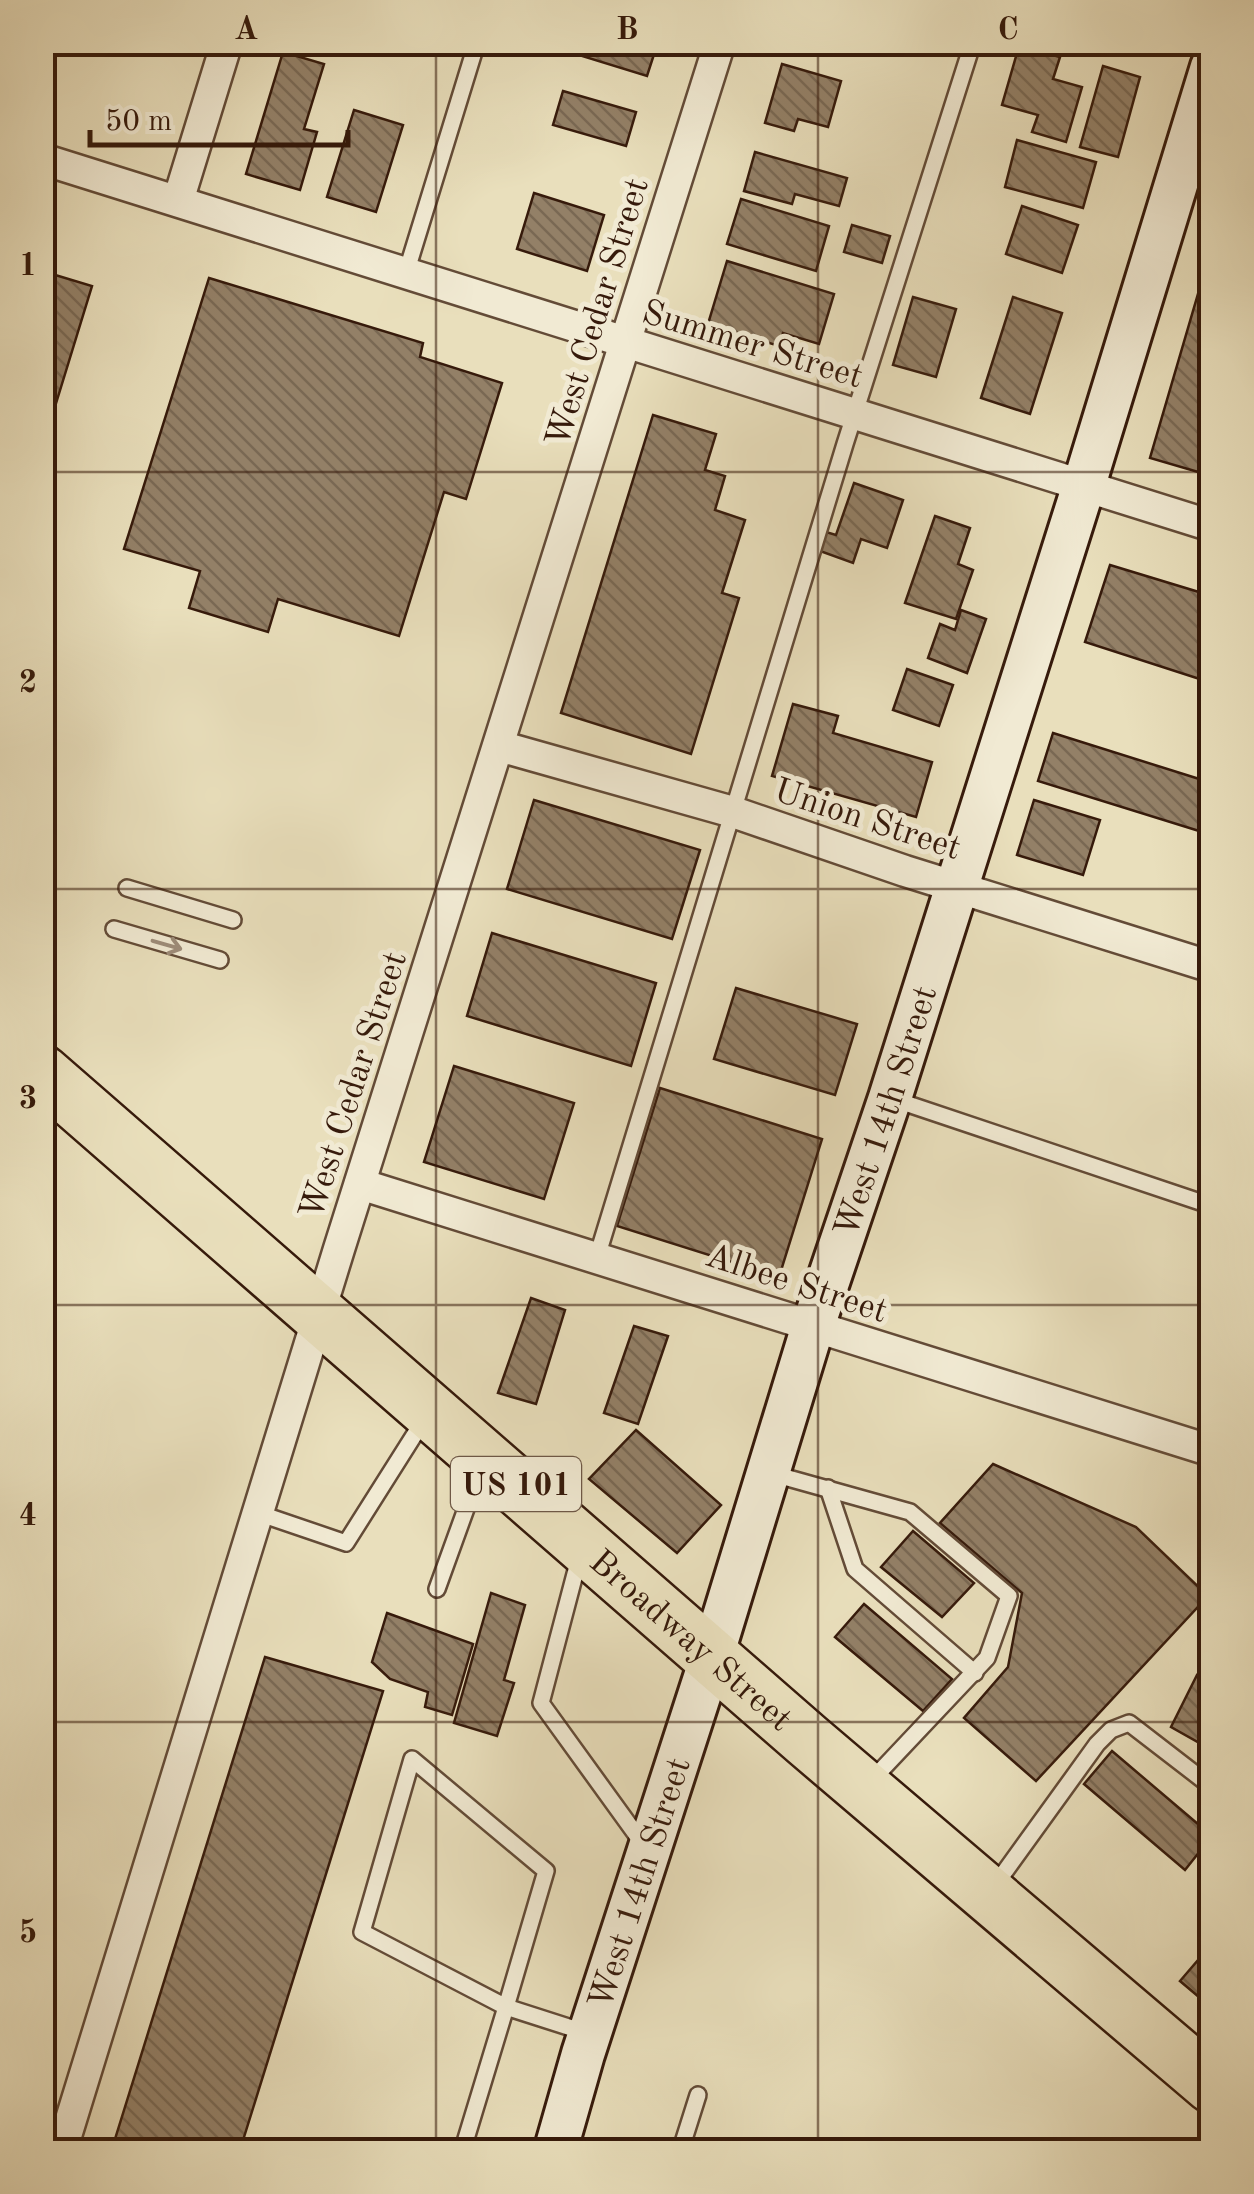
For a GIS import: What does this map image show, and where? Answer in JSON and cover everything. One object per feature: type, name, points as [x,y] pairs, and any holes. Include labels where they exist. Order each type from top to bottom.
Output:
[{"type":"highway","name":"Broadway Street","points":[[42,1073],[864,1789],[1212,2085]]},
{"type":"street","points":[[178,201],[228,42]]},
{"type":"street","name":"West Cedar Street","points":[[61,2152],[320,1312],[720,42]]},
{"type":"street","name":"West 14th Street","points":[[555,2152],[813,1326],[890,1098],[1084,485],[1212,67]]},
{"type":"street","name":"Summer Street","points":[[42,159],[1212,526]]},
{"type":"street","name":"Union Street","points":[[498,746],[733,812],[1212,967]]},
{"type":"street","name":"Albee Street","points":[[360,1184],[1212,1451]]},
{"type":"lane","points":[[406,273],[477,42]]},
{"type":"lane","points":[[598,1257],[839,462],[973,42]]},
{"type":"lane","points":[[127,888],[232,920]]},
{"type":"lane","points":[[114,929],[220,960]]},
{"type":"lane","points":[[890,1098],[1212,1206]]},
{"type":"lane","points":[[258,1513],[346,1543],[430,1409]]},
{"type":"lane","points":[[437,1589],[485,1456]]},
{"type":"lane","points":[[770,1473],[910,1512],[1009,1596],[987,1658],[864,1789]]},
{"type":"lane","points":[[828,1488],[854,1570],[974,1672]]},
{"type":"lane","points":[[584,1543],[541,1704],[648,1852]]},
{"type":"lane","points":[[988,1894],[1097,1744],[1112,1730],[1130,1722],[1212,1787]]},
{"type":"lane","points":[[462,2152],[506,2007],[546,1872],[412,1759],[362,1932],[506,2007],[589,2034]]},
{"type":"lane","points":[[680,2152],[698,2095]]},
{"type":"building","points":[[586,42],[658,42],[647,76],[582,56]]},
{"type":"building","points":[[1019,46],[1060,57],[1053,79],[1082,87],[1066,142],[1032,132],[1038,115],[1002,105]]},
{"type":"building","points":[[283,52],[324,64],[304,129],[317,132],[300,190],[246,174]]},
{"type":"building","points":[[782,64],[841,81],[828,127],[798,119],[794,131],[765,123]]},
{"type":"building","points":[[1103,66],[1140,77],[1118,157],[1080,147]]},
{"type":"building","points":[[563,91],[636,112],[626,146],[553,125]]},
{"type":"building","points":[[354,110],[403,125],[376,212],[327,197]]},
{"type":"building","points":[[1017,140],[1096,162],[1083,208],[1005,187]]},
{"type":"building","points":[[755,152],[847,178],[839,206],[795,194],[792,204],[744,191]]},
{"type":"building","points":[[534,193],[604,215],[587,271],[517,249]]},
{"type":"building","points":[[741,199],[829,226],[816,271],[727,244]]},
{"type":"building","points":[[1022,206],[1078,225],[1062,273],[1006,254]]},
{"type":"building","points":[[852,225],[890,236],[882,263],[844,252]]},
{"type":"building","points":[[1212,246],[1212,476],[1150,458]]},
{"type":"building","points":[[727,261],[834,294],[819,344],[783,333],[779,346],[708,324]]},
{"type":"building","points":[[42,271],[92,286],[42,449]]},
{"type":"building","points":[[209,278],[423,343],[420,357],[502,383],[466,499],[444,492],[399,636],[278,599],[268,632],[189,608],[200,571],[124,549]]},
{"type":"building","points":[[913,297],[956,309],[936,377],[893,365]]},
{"type":"building","points":[[1013,297],[1062,313],[1030,414],[981,398]]},
{"type":"building","points":[[653,415],[716,434],[705,470],[725,476],[715,510],[745,520],[722,593],[739,598],[691,754],[561,713]]},
{"type":"building","points":[[854,483],[903,500],[887,548],[861,539],[853,563],[820,551],[826,532],[836,535]]},
{"type":"building","points":[[935,516],[970,528],[958,564],[973,570],[956,619],[905,603]]},
{"type":"building","points":[[1110,565],[1212,596],[1212,683],[1085,642]]},
{"type":"building","points":[[961,610],[986,619],[967,673],[928,658],[940,624],[955,630]]},
{"type":"building","points":[[907,669],[953,685],[939,726],[893,710]]},
{"type":"building","points":[[793,704],[838,716],[833,733],[932,762],[916,817],[772,776]]},
{"type":"building","points":[[1053,733],[1212,783],[1212,835],[1038,781]]},
{"type":"building","points":[[534,800],[700,850],[672,939],[507,889]]},
{"type":"building","points":[[1034,800],[1100,820],[1083,875],[1017,855]]},
{"type":"building","points":[[492,933],[656,983],[631,1066],[467,1016]]},
{"type":"building","points":[[736,988],[857,1024],[835,1095],[714,1059]]},
{"type":"building","points":[[454,1066],[574,1103],[544,1199],[424,1162]]},
{"type":"building","points":[[660,1088],[822,1139],[779,1277],[617,1226]]},
{"type":"building","points":[[531,1298],[565,1310],[536,1404],[498,1393]]},
{"type":"building","points":[[634,1326],[668,1336],[638,1424],[604,1413]]},
{"type":"building","points":[[636,1430],[721,1505],[677,1553],[589,1479]]},
{"type":"building","points":[[993,1464],[1136,1527],[1208,1596],[1036,1781],[964,1718],[1008,1667],[1022,1593],[940,1523]]},
{"type":"building","points":[[913,1531],[974,1583],[942,1617],[881,1567]]},
{"type":"building","points":[[491,1593],[525,1605],[504,1680],[514,1683],[497,1736],[454,1723]]},
{"type":"building","points":[[864,1604],[952,1679],[923,1711],[835,1637]]},
{"type":"building","points":[[387,1613],[473,1644],[452,1715],[425,1707],[428,1692],[390,1679],[372,1662]]},
{"type":"building","points":[[265,1657],[383,1691],[240,2150],[246,2152],[111,2152]]},
{"type":"building","points":[[1197,1675],[1212,1683],[1212,1750],[1171,1727]]},
{"type":"building","points":[[1112,1751],[1212,1836],[1185,1870],[1084,1784]]},
{"type":"building","points":[[1212,1922],[1212,2008],[1180,1981],[1210,1946],[1199,1936]]}]
